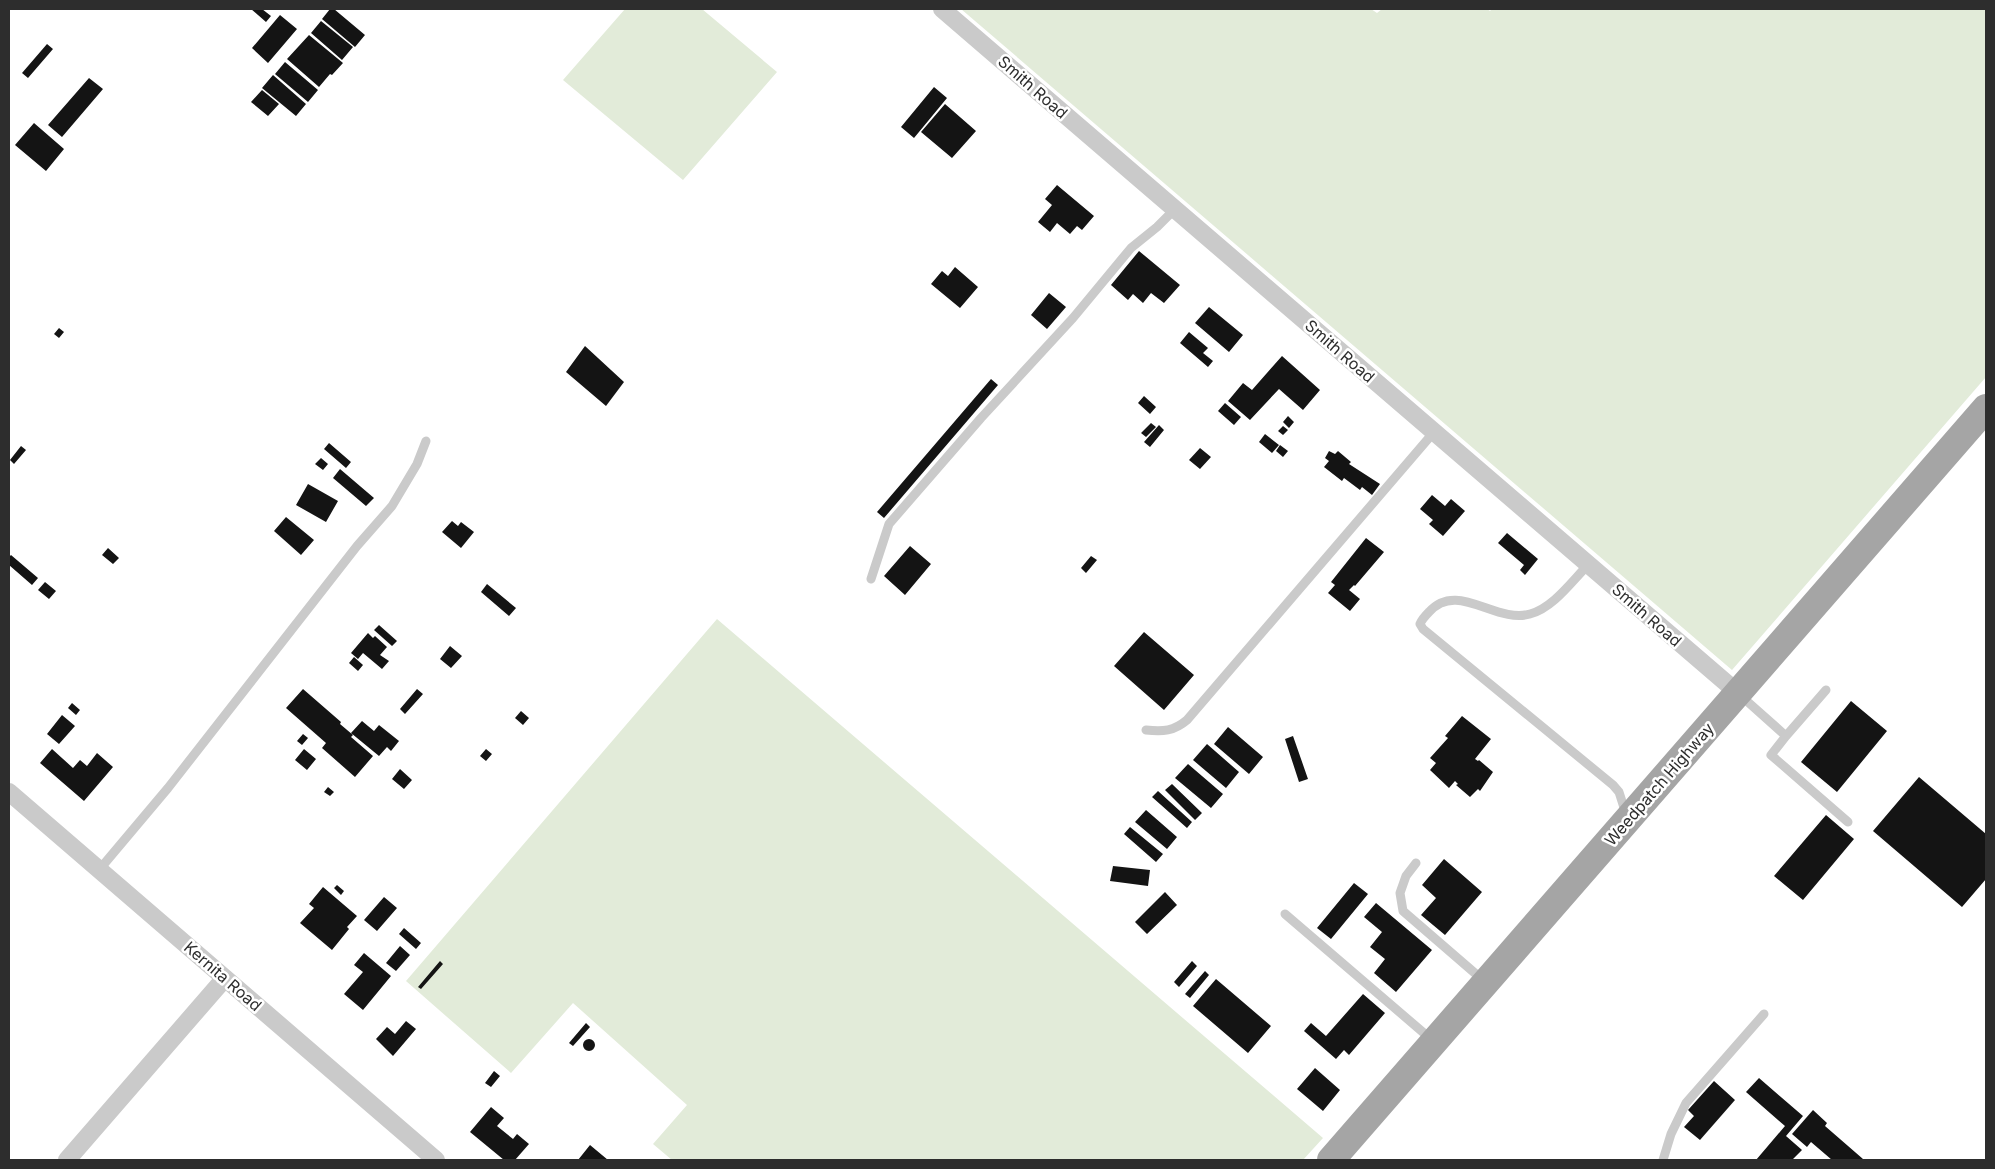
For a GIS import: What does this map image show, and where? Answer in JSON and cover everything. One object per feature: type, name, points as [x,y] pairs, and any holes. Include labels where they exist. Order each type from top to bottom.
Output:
[{"type":"main road","name":"Weedpatch Highway","points":[[1331,1160],[1986,408]]},
{"type":"street","name":"Smith Road","points":[[942,9],[1738,694]]},
{"type":"street","name":"Kernita Road","points":[[9,792],[436,1160]]},
{"type":"street","points":[[67,1160],[225,978]]},
{"type":"lane","points":[[871,579],[889,524],[981,418],[1073,318],[1131,248],[1157,227],[1174,209]]},
{"type":"lane","points":[[1146,730],[1159,732],[1174,729],[1187,720],[1434,432]]},
{"type":"lane","points":[[100,870],[168,788],[357,546],[392,506],[417,464],[426,441]]},
{"type":"lane","points":[[1588,565],[1544,608],[1528,615],[1489,610],[1454,599],[1434,606],[1420,624],[1423,630],[1613,785],[1623,801],[1626,822]]},
{"type":"lane","points":[[1826,690],[1771,755],[1848,822]]},
{"type":"lane","points":[[1738,694],[1786,736]]},
{"type":"lane","points":[[1416,863],[1406,876],[1400,893],[1403,911],[1486,983]]},
{"type":"lane","points":[[1285,914],[1434,1042]]},
{"type":"lane","points":[[1663,1160],[1671,1134],[1686,1103],[1764,1014]]},
{"type":"green space","points":[[625,9],[702,9],[777,72],[683,180],[563,80]]},
{"type":"green space","points":[[961,9],[1371,9],[1377,13],[1382,9],[1487,9],[1490,11],[1492,9],[1986,9],[1986,377],[1732,670]]},
{"type":"green space","points":[[717,619],[1323,1138],[1303,1160],[672,1160],[653,1144],[687,1105],[573,1003],[511,1073],[406,981]]},
{"type":"building","points":[[251,9],[262,9],[271,16],[266,22]]},
{"type":"building","points":[[330,9],[334,9],[365,35],[355,47],[322,19]]},
{"type":"building","points":[[280,15],[297,29],[268,63],[252,48]]},
{"type":"building","points":[[321,21],[353,47],[342,60],[311,33]]},
{"type":"building","points":[[309,35],[343,63],[319,87],[287,59]]},
{"type":"building","points":[[47,44],[53,49],[28,78],[22,73]]},
{"type":"building","points":[[285,62],[318,90],[308,102],[275,74]]},
{"type":"building","points":[[273,75],[306,104],[296,116],[262,88]]},
{"type":"building","points":[[89,78],[103,89],[62,137],[48,125]]},
{"type":"building","points":[[934,87],[947,98],[914,138],[901,127]]},
{"type":"building","points":[[262,90],[279,104],[268,116],[251,102]]},
{"type":"building","points":[[945,104],[976,131],[952,158],[921,132]]},
{"type":"building","points":[[34,123],[64,149],[46,171],[15,145]]},
{"type":"building","points":[[1057,185],[1094,216],[1082,230],[1077,226],[1070,234],[1057,223],[1050,232],[1038,222],[1052,205],[1045,199]]},
{"type":"building","points":[[1139,251],[1180,285],[1164,303],[1151,293],[1143,303],[1133,294],[1128,300],[1111,285]]},
{"type":"building","points":[[955,267],[978,287],[960,308],[931,284],[942,271],[948,276]]},
{"type":"building","points":[[1049,293],[1066,307],[1047,329],[1031,315]]},
{"type":"building","points":[[1209,307],[1243,335],[1229,352],[1195,323]]},
{"type":"building","points":[[59,328],[64,332],[59,338],[54,334]]},
{"type":"building","points":[[1189,332],[1208,348],[1203,353],[1213,361],[1208,367],[1180,343]]},
{"type":"building","points":[[585,346],[624,382],[606,406],[566,372]]},
{"type":"building","points":[[1282,356],[1320,390],[1303,410],[1279,389],[1250,420],[1228,401],[1243,383],[1252,390]]},
{"type":"building","points":[[991,379],[998,385],[884,518],[877,512]]},
{"type":"building","points":[[1144,396],[1156,407],[1150,414],[1138,403]]},
{"type":"building","points":[[1225,403],[1241,417],[1234,425],[1218,411]]},
{"type":"building","points":[[1288,416],[1294,422],[1289,428],[1283,422]]},
{"type":"building","points":[[1151,423],[1156,427],[1146,437],[1141,433]]},
{"type":"building","points":[[1159,425],[1164,430],[1150,447],[1144,442]]},
{"type":"building","points":[[1283,426],[1288,430],[1283,435],[1278,431]]},
{"type":"building","points":[[1265,434],[1279,445],[1272,453],[1259,442]]},
{"type":"building","points":[[329,443],[351,462],[346,468],[324,449]]},
{"type":"building","points":[[1280,445],[1288,451],[1283,457],[1276,451]]},
{"type":"building","points":[[21,446],[26,450],[14,464],[10,460]]},
{"type":"building","points":[[1200,448],[1211,457],[1200,469],[1189,460]]},
{"type":"building","points":[[1329,451],[1335,454],[1338,451],[1351,462],[1349,464],[1380,484],[1372,495],[1362,487],[1360,490],[1344,478],[1342,481],[1324,467],[1329,461],[1325,458]]},
{"type":"building","points":[[321,458],[328,464],[323,470],[315,464]]},
{"type":"building","points":[[340,469],[374,498],[366,506],[333,478]]},
{"type":"building","points":[[308,484],[338,501],[326,522],[296,505]]},
{"type":"building","points":[[1432,495],[1445,506],[1451,499],[1465,511],[1443,536],[1429,524],[1433,520],[1420,509]]},
{"type":"building","points":[[286,517],[314,540],[301,555],[274,531]]},
{"type":"building","points":[[452,521],[458,526],[461,522],[474,532],[461,548],[442,532]]},
{"type":"building","points":[[1507,533],[1538,559],[1525,575],[1520,570],[1524,565],[1498,543]]},
{"type":"building","points":[[1366,538],[1384,552],[1355,586],[1349,590],[1360,599],[1350,611],[1328,593],[1335,585],[1331,582]]},
{"type":"building","points":[[910,546],[931,564],[905,595],[884,576]]},
{"type":"building","points":[[108,548],[119,558],[113,564],[102,555]]},
{"type":"building","points":[[11,555],[38,578],[32,585],[9,565],[9,557]]},
{"type":"building","points":[[1091,556],[1097,560],[1086,573],[1081,568]]},
{"type":"building","points":[[45,582],[56,591],[49,599],[38,590]]},
{"type":"building","points":[[487,584],[516,608],[509,616],[481,592]]},
{"type":"building","points":[[379,625],[397,641],[392,646],[374,630]]},
{"type":"building","points":[[1144,632],[1194,675],[1164,710],[1114,666]]},
{"type":"building","points":[[368,633],[373,638],[375,636],[387,647],[380,655],[389,661],[382,669],[363,653],[358,659],[351,653]]},
{"type":"building","points":[[450,646],[462,656],[451,668],[440,659]]},
{"type":"building","points":[[354,657],[363,665],[358,671],[349,663]]},
{"type":"building","points":[[303,689],[341,722],[340,724],[353,735],[351,737],[373,756],[355,777],[322,748],[326,743],[286,708]]},
{"type":"building","points":[[417,689],[423,694],[405,714],[400,709]]},
{"type":"building","points":[[1851,701],[1887,731],[1837,792],[1801,762]]},
{"type":"building","points":[[72,703],[80,710],[76,715],[68,708]]},
{"type":"building","points":[[521,711],[529,718],[523,725],[515,718]]},
{"type":"building","points":[[62,715],[75,726],[59,744],[47,734]]},
{"type":"building","points":[[1462,716],[1491,739],[1475,759],[1479,760],[1493,772],[1480,791],[1478,789],[1470,797],[1456,785],[1458,784],[1455,781],[1449,788],[1430,770],[1436,763],[1430,758],[1448,738],[1445,736]]},
{"type":"building","points":[[362,721],[374,731],[379,725],[399,741],[391,751],[387,747],[379,756],[351,733]]},
{"type":"building","points":[[1228,727],[1263,757],[1249,774],[1214,744]]},
{"type":"building","points":[[303,734],[308,738],[302,745],[297,741]]},
{"type":"building","points":[[1293,736],[1308,779],[1299,782],[1285,739]]},
{"type":"building","points":[[1207,744],[1239,772],[1226,788],[1193,760]]},
{"type":"building","points":[[52,749],[73,768],[80,760],[87,766],[97,753],[113,767],[84,801],[40,763]]},
{"type":"building","points":[[304,749],[316,759],[307,770],[295,760]]},
{"type":"building","points":[[486,749],[492,754],[486,761],[480,756]]},
{"type":"building","points":[[1188,764],[1223,794],[1211,808],[1175,778]]},
{"type":"building","points":[[400,769],[412,780],[404,789],[392,779]]},
{"type":"building","points":[[1919,777],[1986,834],[1986,879],[1962,907],[1873,831]]},
{"type":"building","points":[[1172,784],[1202,813],[1195,820],[1165,790]]},
{"type":"building","points":[[328,787],[334,792],[330,796],[324,792]]},
{"type":"building","points":[[1158,791],[1192,822],[1187,828],[1152,797]]},
{"type":"building","points":[[1146,810],[1177,837],[1167,849],[1135,822]]},
{"type":"building","points":[[1826,815],[1854,839],[1803,900],[1774,876]]},
{"type":"building","points":[[1130,827],[1163,854],[1156,862],[1124,834]]},
{"type":"building","points":[[1444,859],[1482,892],[1445,935],[1421,915],[1436,898],[1422,885]]},
{"type":"building","points":[[1113,866],[1150,870],[1148,886],[1110,881]]},
{"type":"building","points":[[1354,883],[1368,894],[1331,939],[1317,928]]},
{"type":"building","points":[[337,885],[344,891],[341,895],[334,888]]},
{"type":"building","points":[[323,887],[357,916],[347,927],[349,929],[332,950],[300,923],[314,908],[309,904]]},
{"type":"building","points":[[1165,892],[1177,905],[1147,934],[1135,922]]},
{"type":"building","points":[[384,897],[397,908],[377,931],[364,920]]},
{"type":"building","points":[[1376,903],[1432,950],[1396,992],[1374,973],[1385,959],[1370,947],[1382,932],[1364,917]]},
{"type":"building","points":[[404,928],[421,943],[416,949],[399,934]]},
{"type":"building","points":[[400,946],[410,955],[396,971],[386,963]]},
{"type":"building","points":[[364,953],[391,976],[363,1010],[344,994],[363,972],[354,965]]},
{"type":"building","points":[[440,961],[443,964],[421,989],[418,987]]},
{"type":"building","points":[[1192,961],[1197,966],[1179,987],[1174,982]]},
{"type":"building","points":[[1205,971],[1209,975],[1190,998],[1185,994]]},
{"type":"building","points":[[1216,979],[1271,1026],[1248,1053],[1193,1006]]},
{"type":"building","points":[[1363,994],[1385,1013],[1349,1055],[1344,1050],[1336,1059],[1304,1031],[1311,1023],[1326,1036]]},
{"type":"building","points":[[406,1021],[416,1029],[393,1056],[376,1039],[387,1027],[395,1034]]},
{"type":"building","points":[[586,1023],[590,1027],[573,1046],[569,1043]]},
{"type":"building","points":[[591,1039],[594,1040],[594,1050],[587,1051],[584,1050],[583,1043],[584,1040]]},
{"type":"building","points":[[1315,1068],[1340,1090],[1323,1111],[1297,1089]]},
{"type":"building","points":[[494,1071],[500,1076],[491,1087],[485,1083]]},
{"type":"building","points":[[1759,1078],[1803,1116],[1786,1136],[1802,1150],[1792,1160],[1756,1160],[1785,1126],[1746,1092]]},
{"type":"building","points":[[1714,1081],[1735,1100],[1700,1140],[1684,1127],[1694,1116],[1688,1110]]},
{"type":"building","points":[[491,1107],[504,1118],[497,1126],[513,1139],[517,1134],[529,1144],[515,1160],[504,1160],[470,1132]]},
{"type":"building","points":[[1813,1110],[1827,1123],[1825,1126],[1862,1160],[1832,1160],[1811,1142],[1807,1147],[1792,1134]]},
{"type":"building","points":[[590,1145],[608,1160],[578,1160]]}]
